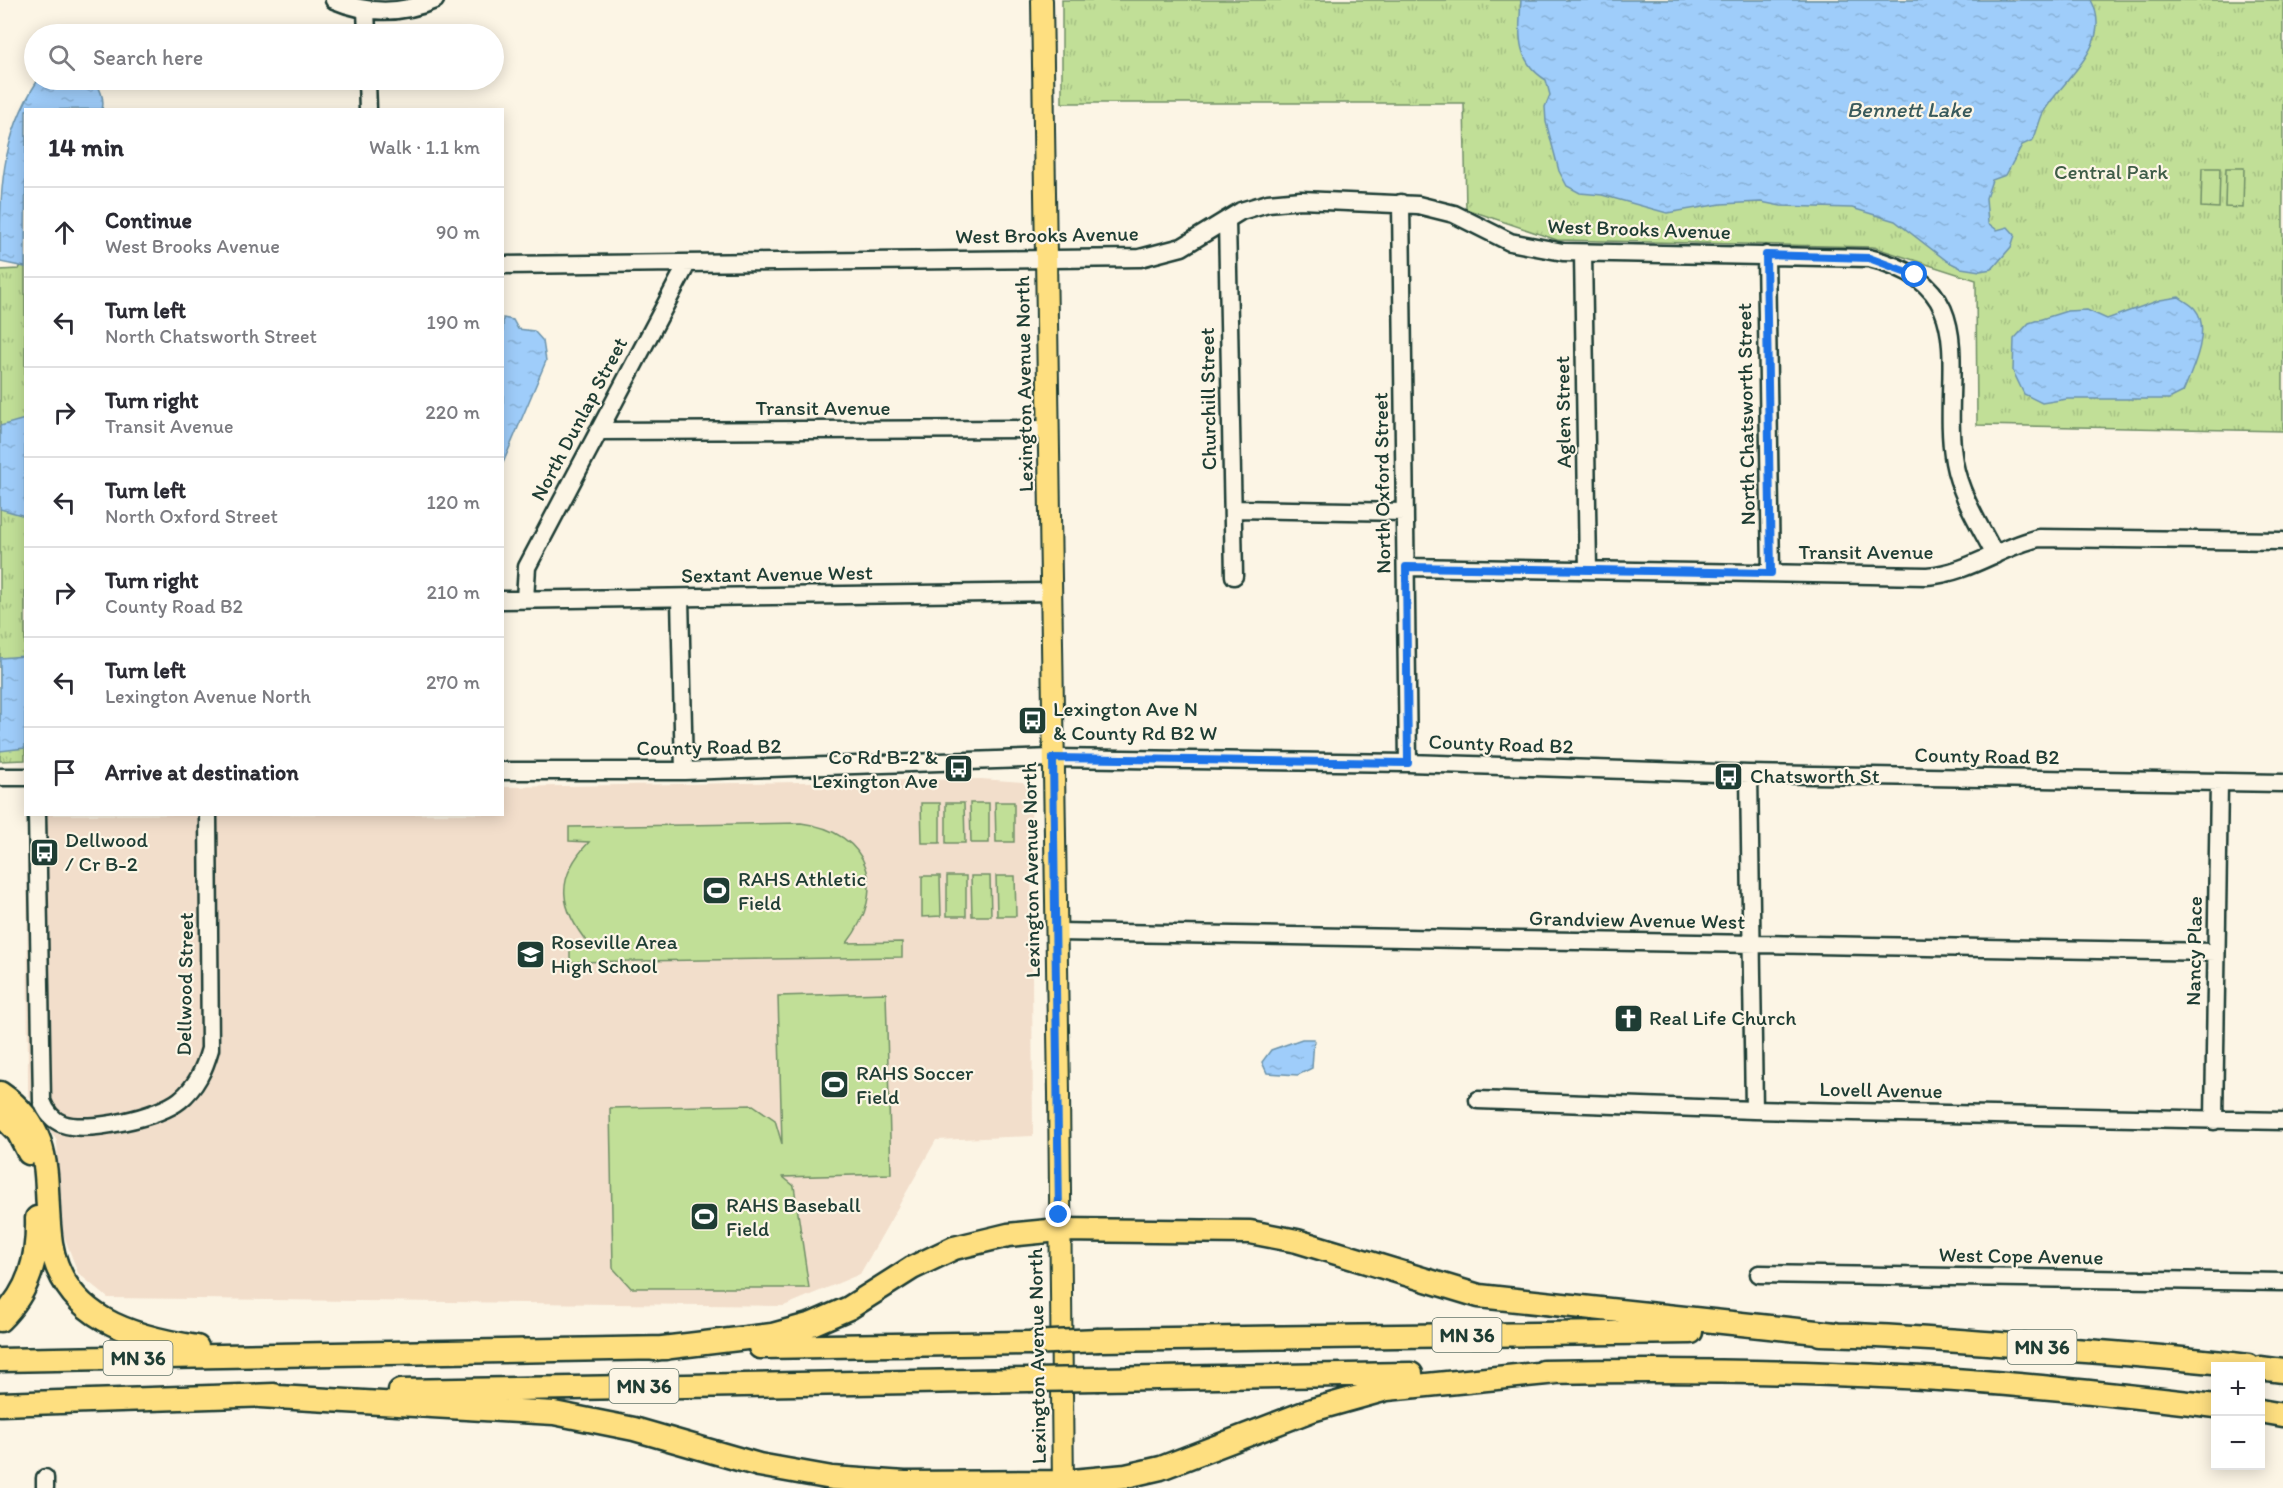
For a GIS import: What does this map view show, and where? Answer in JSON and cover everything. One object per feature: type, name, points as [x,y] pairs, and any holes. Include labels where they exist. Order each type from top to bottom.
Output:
[{"type":"highway","points":[[0,1093],[26,1116],[43,1149],[48,1178],[51,1243],[62,1274],[81,1301],[106,1322],[138,1335],[168,1342],[275,1356]]},
{"type":"highway","points":[[0,1114],[18,1132],[32,1158],[36,1178],[38,1239],[36,1260],[24,1291],[0,1320]]},
{"type":"highway","points":[[654,1349],[772,1335],[812,1324],[849,1308],[912,1268],[954,1248],[1008,1235],[1059,1230],[1250,1232],[1297,1240],[1479,1296],[1835,1334]]},
{"type":"highway","name":"MN 36","points":[[0,1360],[1677,1332],[1835,1334],[2112,1351],[2212,1362]]},
{"type":"highway","points":[[2265,1369],[2283,1371]]},
{"type":"highway","name":"MN 36","points":[[0,1404],[414,1390],[1673,1371],[1904,1377],[2211,1406]]},
{"type":"highway","points":[[260,1396],[554,1413],[634,1429],[759,1465],[831,1478],[905,1483],[1062,1485],[1126,1476],[1161,1468],[1312,1410],[1387,1389],[1557,1372]]},
{"type":"highway","points":[[2265,1412],[2283,1414]]},
{"type":"main road","name":"Lexington Avenue North","points":[[1042,0],[1057,932],[1062,1485]]},
{"type":"street","points":[[334,0],[366,10],[400,10],[435,0]]},
{"type":"street","points":[[366,10],[367,24]]},
{"type":"street","points":[[367,90],[368,108]]},
{"type":"street","name":"West Brooks Avenue","points":[[504,265],[1047,257],[1126,259],[1154,256],[1182,247],[1241,211],[1281,201],[1401,203],[1454,214],[1524,246],[1583,253],[1869,258],[1915,275],[1935,294],[1948,321],[1954,464],[1968,503],[1995,555]]},
{"type":"street","name":"North Oxford Street","points":[[1401,203],[1408,763]]},
{"type":"street","name":"Churchill Street","points":[[1227,220],[1234,576]]},
{"type":"street","name":"Aglen Street","points":[[1583,253],[1588,570]]},
{"type":"street","name":"North Chatsworth Street","points":[[1766,255],[1771,573]]},
{"type":"street","name":"North Dunlap Street","points":[[525,599],[527,567],[687,264]]},
{"type":"street","name":"Transit Avenue","points":[[598,431],[1049,429]]},
{"type":"street","points":[[1234,509],[1405,512]]},
{"type":"street","name":"Transit Avenue","points":[[1406,567],[1946,574],[1962,571],[2024,542],[2057,537],[2283,541]]},
{"type":"street","name":"Sextant Avenue West","points":[[504,600],[1052,592]]},
{"type":"street","points":[[680,598],[684,771]]},
{"type":"street","name":"County Road B2","points":[[504,771],[684,771],[1053,758],[1408,763],[1749,774],[2283,783]]},
{"type":"street","points":[[1749,774],[1754,1110]]},
{"type":"street","points":[[0,777],[24,777]]},
{"type":"street","name":"Nancy Place","points":[[2214,1121],[2220,782]]},
{"type":"street","name":"Dellwood Street","points":[[37,816],[42,1101],[45,1109],[55,1120],[80,1126],[146,1116],[163,1111],[179,1101],[194,1086],[205,1067],[210,1050],[208,816]]},
{"type":"street","name":"Grandview Avenue West","points":[[1057,932],[2216,952]]},
{"type":"street","name":"Lovell Avenue","points":[[1478,1100],[1754,1110],[2283,1121]]},
{"type":"street","name":"West Cope Avenue","points":[[1759,1274],[2283,1282]]},
{"type":"shaded area","name":"Roseville Area High School","points":[[981,779],[1023,782],[1031,794],[1033,1136],[936,1140],[860,1274],[784,1306],[108,1298],[78,1273],[61,1228],[57,1141],[28,1094],[27,816],[504,816],[504,787]]},
{"type":"green space","name":"Central Park","points":[[1062,0],[2283,0],[2283,431],[1977,425],[1976,280],[1873,247],[1557,240],[1466,209],[1464,103],[1062,103]]},
{"type":"green space","points":[[2202,168],[2220,168],[2219,208],[2201,207]]},
{"type":"green space","points":[[2226,168],[2244,168],[2243,208],[2225,207]]},
{"type":"green space","points":[[24,260],[24,760],[0,761],[0,270],[19,269]]},
{"type":"green space","points":[[995,802],[1014,802],[1014,842],[996,842]]},
{"type":"green space","points":[[921,803],[940,803],[940,843],[922,843]]},
{"type":"green space","points":[[946,803],[964,803],[965,843],[946,843]]},
{"type":"green space","points":[[970,803],[989,803],[989,843],[971,843]]},
{"type":"green space","name":"RAHS Athletic Field","points":[[801,823],[825,829],[843,838],[857,851],[866,866],[869,884],[867,903],[860,923],[847,943],[902,942],[902,957],[570,962],[570,947],[590,946],[572,919],[565,894],[570,869],[589,842],[569,841],[569,827]]},
{"type":"green space","points":[[922,876],[940,876],[941,916],[922,917]]},
{"type":"green space","points":[[947,876],[966,876],[966,916],[947,916]]},
{"type":"green space","points":[[971,876],[990,876],[991,916],[972,916]]},
{"type":"green space","points":[[996,876],[1015,876],[1016,916],[997,916]]},
{"type":"green space","name":"RAHS Baseball Field","points":[[886,993],[891,1174],[783,1177],[794,1186],[809,1288],[631,1288],[613,1268],[610,1108],[753,1105],[775,1120],[782,1144],[778,996]]},
{"type":"water","name":"Bennett Lake","points":[[1521,0],[2091,0],[2097,16],[2096,32],[2091,47],[2043,113],[2033,140],[2022,145],[2006,175],[1992,180],[1986,198],[1988,223],[1997,230],[2008,227],[2015,235],[2011,247],[1992,269],[1980,271],[1961,268],[1947,261],[1895,221],[1852,208],[1781,206],[1761,202],[1721,204],[1667,213],[1602,195],[1580,193],[1567,186],[1559,171],[1546,122],[1545,107],[1550,95],[1546,80],[1529,64],[1521,46]]},
{"type":"water","points":[[32,90],[99,90],[103,105],[102,108],[24,108],[24,267],[0,262],[5,166],[9,145],[25,102]]},
{"type":"water","points":[[2179,297],[2195,309],[2202,327],[2199,350],[2183,392],[2169,399],[2067,399],[2042,403],[2024,394],[2013,371],[2014,339],[2029,323],[2067,311],[2087,310],[2107,319],[2160,300]]},
{"type":"water","points":[[504,318],[513,320],[518,329],[534,331],[543,341],[546,361],[504,461]]},
{"type":"water","points":[[24,419],[24,516],[0,509],[0,426]]},
{"type":"water","points":[[24,656],[24,748],[0,751],[0,658]]},
{"type":"water","points":[[1302,1039],[1314,1039],[1312,1068],[1298,1075],[1267,1073],[1262,1062],[1271,1050]]},
{"type":"place","name":"Lexington Ave N & County Rd B2 W","points":[[1032,721]]},
{"type":"place","name":"Co Rd B-2 & Lexington Ave","points":[[959,769]]},
{"type":"place","name":"Chatsworth St","points":[[1729,776]]},
{"type":"place","name":"Dellwood / Cr B-2","points":[[44,852]]},
{"type":"place","name":"RAHS Athletic Field","points":[[717,891]]},
{"type":"place","name":"Roseville Area High School","points":[[530,954]]},
{"type":"place","name":"Real Life Church","points":[[1628,1018]]},
{"type":"place","name":"RAHS Soccer Field","points":[[835,1085]]},
{"type":"place","name":"RAHS Baseball Field","points":[[705,1217]]},
{"type":"route","points":[[1059,1215],[1053,758],[1408,763],[1406,567],[1771,573],[1766,255],[1869,258],[1902,268],[1915,275]]}]
